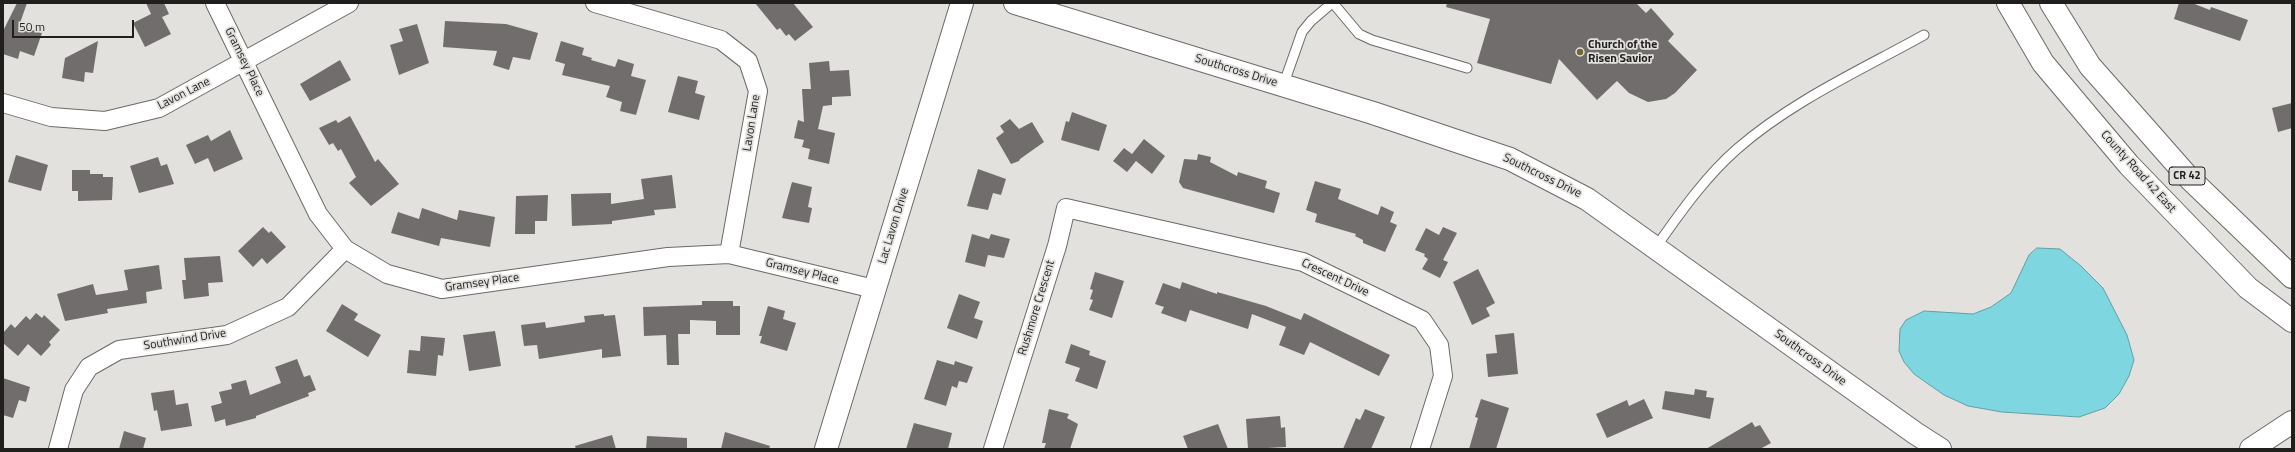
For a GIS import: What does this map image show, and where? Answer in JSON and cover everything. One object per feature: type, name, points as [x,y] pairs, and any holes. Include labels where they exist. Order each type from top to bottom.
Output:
[{"type":"main road","name":"Lac Lavon Drive","points":[[826,449],[962,3]]},
{"type":"main road","name":"Southcross Drive","points":[[1016,3],[1284,86],[1510,159],[1587,198],[1909,429],[1940,449]]},
{"type":"main road","name":"County Road 42 East","points":[[2008,3],[2044,63],[2129,165],[2248,288],[2292,321]]},
{"type":"main road","name":"CR 42","points":[[2051,3],[2091,67],[2189,178],[2292,277]]},
{"type":"main road","points":[[2251,449],[2292,422]]},
{"type":"street","name":"Gramsey Place","points":[[215,3],[318,214],[345,249],[387,274],[442,289],[668,257],[729,254],[870,288],[876,284]]},
{"type":"street","name":"Lavon Lane","points":[[3,103],[51,117],[105,121],[159,108],[349,3]]},
{"type":"street","name":"Lavon Lane","points":[[596,3],[721,40],[748,61],[758,91],[729,254]]},
{"type":"street","name":"Rushmore Crescent","points":[[993,449],[1057,246],[1066,208],[1109,218]]},
{"type":"street","name":"Crescent Drive","points":[[1109,218],[1303,262],[1422,320],[1439,345],[1443,376],[1420,449]]},
{"type":"street","name":"Southwind Drive","points":[[58,449],[74,390],[89,366],[119,350],[227,335],[288,307],[345,249]]},
{"type":"lane","points":[[1284,86],[1302,32],[1310,21],[1332,3],[1359,34],[1372,40],[1467,68]]},
{"type":"lane","points":[[1656,248],[1690,200],[1713,174],[1736,150],[1765,126],[1799,104],[1924,35]]},
{"type":"water","points":[[2037,248],[2060,249],[2081,266],[2103,288],[2127,335],[2134,360],[2129,376],[2119,394],[2105,408],[2079,417],[2002,412],[1968,406],[1944,395],[1914,374],[1904,362],[1899,351],[1900,329],[1906,320],[1924,311],[1973,314],[1991,307],[2011,293],[2029,255]]},
{"type":"building","points":[[17,3],[27,3],[19,26],[42,33],[34,56],[20,51],[18,59],[3,54],[3,31]]},
{"type":"building","points":[[146,3],[164,3],[169,14],[162,17],[171,34],[145,47],[133,23],[151,14]]},
{"type":"building","points":[[755,3],[793,3],[813,27],[795,41],[789,34],[786,36],[780,28],[777,30]]},
{"type":"building","name":"Church of the Risen Savior","points":[[1447,3],[1636,3],[1646,13],[1651,8],[1674,34],[1668,41],[1697,70],[1675,93],[1666,99],[1648,102],[1629,93],[1617,81],[1597,100],[1559,59],[1551,84],[1477,63],[1490,19],[1446,7]]},
{"type":"building","points":[[2179,3],[2192,3],[2210,10],[2211,7],[2248,20],[2240,41],[2174,19]]},
{"type":"building","points":[[445,21],[506,24],[538,33],[530,60],[513,57],[509,70],[493,65],[497,51],[443,47]]},
{"type":"building","points":[[417,24],[429,63],[399,75],[390,45],[403,41],[399,29]]},
{"type":"building","points":[[98,41],[93,73],[85,72],[84,82],[62,78],[65,58]]},
{"type":"building","points":[[561,41],[584,48],[582,55],[592,58],[591,60],[615,67],[618,59],[634,64],[631,76],[646,80],[636,115],[620,111],[622,102],[606,97],[610,86],[562,75],[565,64],[555,61]]},
{"type":"building","points":[[340,60],[351,80],[310,101],[300,84]]},
{"type":"building","points":[[829,61],[830,71],[849,70],[851,96],[832,97],[832,105],[823,106],[818,129],[835,133],[829,164],[808,159],[810,149],[802,147],[804,140],[794,138],[798,120],[804,122],[802,89],[811,89],[809,63]]},
{"type":"building","points":[[678,76],[698,81],[695,93],[705,96],[699,120],[668,112]]},
{"type":"building","points":[[2292,103],[2292,128],[2278,132],[2272,108]]},
{"type":"building","points":[[1072,112],[1107,125],[1099,151],[1061,140],[1066,121],[1069,122]]},
{"type":"building","points":[[350,116],[375,162],[378,159],[399,184],[371,206],[349,183],[356,177],[341,149],[338,151],[333,143],[329,145],[319,128],[336,120],[338,123]]},
{"type":"building","points":[[1010,119],[1019,129],[1032,122],[1044,142],[1019,161],[1011,164],[996,138],[1004,132],[1000,126]]},
{"type":"building","points":[[230,130],[243,159],[214,172],[208,158],[195,164],[186,145],[208,135],[211,141]]},
{"type":"building","points":[[1144,139],[1165,156],[1152,174],[1136,161],[1127,172],[1113,161],[1124,148],[1132,154]]},
{"type":"building","points":[[1198,154],[1211,157],[1210,162],[1237,176],[1238,172],[1267,181],[1265,188],[1280,193],[1274,213],[1183,188],[1179,182],[1184,159],[1197,160]]},
{"type":"building","points":[[16,155],[48,165],[41,191],[8,182]]},
{"type":"building","points":[[158,157],[161,166],[167,164],[174,184],[139,193],[130,166]]},
{"type":"building","points":[[978,169],[1006,179],[1001,195],[993,193],[988,210],[967,206]]},
{"type":"building","points":[[72,170],[90,170],[90,174],[103,174],[103,177],[113,177],[112,200],[78,201],[78,191],[72,191]]},
{"type":"building","points":[[672,175],[676,208],[654,210],[655,215],[612,221],[612,224],[572,226],[571,194],[611,193],[611,204],[644,199],[641,179]]},
{"type":"building","points":[[1315,181],[1341,189],[1338,199],[1378,215],[1381,206],[1394,212],[1390,222],[1397,225],[1385,252],[1363,243],[1363,240],[1355,236],[1356,234],[1315,222],[1317,214],[1306,210]]},
{"type":"building","points":[[792,182],[812,187],[808,207],[812,208],[809,223],[782,218]]},
{"type":"building","points":[[548,195],[547,221],[535,221],[535,234],[515,234],[516,196]]},
{"type":"building","points":[[422,208],[457,220],[459,210],[495,217],[490,247],[441,238],[439,246],[391,233],[398,212],[419,219]]},
{"type":"building","points":[[263,227],[269,233],[271,231],[286,247],[267,264],[262,258],[253,267],[238,251]]},
{"type":"building","points":[[1443,227],[1457,233],[1443,260],[1448,262],[1440,278],[1422,269],[1428,259],[1424,256],[1425,254],[1415,250],[1426,228],[1439,235]]},
{"type":"building","points":[[972,234],[989,239],[991,234],[1010,239],[1004,258],[988,255],[985,267],[965,262]]},
{"type":"building","points":[[220,256],[223,282],[208,283],[209,296],[184,299],[182,280],[186,280],[184,258]]},
{"type":"building","points":[[159,265],[162,289],[146,292],[147,303],[107,309],[108,313],[65,321],[57,294],[93,284],[96,295],[128,290],[124,270]]},
{"type":"building","points":[[1478,269],[1495,303],[1486,308],[1490,316],[1472,325],[1453,282]]},
{"type":"building","points":[[1095,272],[1124,281],[1112,318],[1089,310],[1093,300],[1090,299],[1093,290],[1090,289]]},
{"type":"building","points":[[1182,282],[1217,294],[1217,292],[1266,306],[1301,320],[1304,313],[1390,355],[1379,376],[1310,342],[1304,355],[1279,345],[1286,327],[1252,314],[1248,329],[1190,310],[1186,322],[1161,313],[1164,307],[1155,304],[1163,283],[1180,289]]},
{"type":"building","points":[[959,294],[980,302],[974,318],[983,321],[977,339],[947,328]]},
{"type":"building","points":[[702,301],[733,301],[733,306],[740,306],[740,335],[716,335],[716,321],[690,320],[690,334],[678,334],[679,365],[667,365],[666,335],[644,336],[643,307],[702,305]]},
{"type":"building","points":[[342,304],[358,314],[354,320],[381,335],[368,357],[326,331]]},
{"type":"building","points":[[768,306],[785,311],[783,319],[796,323],[787,351],[760,343],[762,336],[759,336]]},
{"type":"building","points":[[36,313],[42,318],[44,315],[60,330],[49,342],[51,345],[41,356],[28,344],[18,356],[3,343],[3,333],[11,324],[15,328],[26,316],[30,320]]},
{"type":"building","points":[[604,314],[604,316],[615,315],[621,356],[602,358],[602,349],[539,359],[537,345],[524,346],[521,325],[545,322],[546,328],[585,322],[584,316]]},
{"type":"building","points":[[495,331],[501,366],[469,371],[463,335]]},
{"type":"building","points":[[1514,333],[1518,374],[1488,377],[1486,354],[1497,353],[1495,335]]},
{"type":"building","points":[[421,336],[445,338],[443,356],[438,355],[436,376],[407,373],[409,350],[420,351]]},
{"type":"building","points":[[1071,344],[1090,351],[1089,355],[1106,361],[1097,389],[1075,381],[1080,368],[1065,363]]},
{"type":"building","points":[[297,359],[304,377],[310,375],[316,390],[308,393],[309,396],[256,416],[256,418],[226,426],[225,419],[215,422],[211,406],[222,403],[219,392],[232,389],[231,384],[246,380],[250,395],[281,383],[275,367]]},
{"type":"building","points":[[937,360],[954,365],[955,361],[973,367],[967,383],[959,381],[957,388],[952,386],[946,406],[924,399]]},
{"type":"building","points":[[3,378],[30,387],[26,402],[19,400],[13,418],[3,415]]},
{"type":"building","points":[[1695,389],[1707,391],[1706,397],[1714,398],[1710,419],[1662,409],[1665,391],[1694,395]]},
{"type":"building","points":[[174,390],[176,405],[188,403],[192,426],[161,431],[157,410],[154,411],[151,393]]},
{"type":"building","points":[[1481,399],[1509,408],[1496,449],[1469,449],[1478,418],[1475,417]]},
{"type":"building","points":[[1644,399],[1653,418],[1607,438],[1596,414],[1627,400],[1629,406]]},
{"type":"building","points":[[1049,409],[1069,414],[1067,418],[1078,424],[1070,449],[1044,449],[1046,443],[1042,443]]},
{"type":"building","points":[[1365,409],[1385,417],[1371,449],[1343,449],[1356,418],[1360,420]]},
{"type":"building","points":[[1280,416],[1281,428],[1285,427],[1286,447],[1248,449],[1246,419]]},
{"type":"building","points":[[1752,422],[1755,427],[1760,425],[1771,443],[1760,449],[1706,449]]},
{"type":"building","points":[[914,423],[952,433],[948,449],[906,449]]},
{"type":"building","points":[[1218,424],[1228,449],[1188,449],[1183,436]]},
{"type":"building","points":[[124,431],[146,438],[143,449],[119,449]]},
{"type":"building","points":[[725,432],[770,446],[769,449],[721,449]]},
{"type":"building","points":[[612,435],[616,449],[576,449],[575,446]]},
{"type":"building","points":[[647,436],[687,438],[687,449],[646,449]]},
{"type":"place","name":"Church of the Risen Savior","points":[[1580,52]]}]
